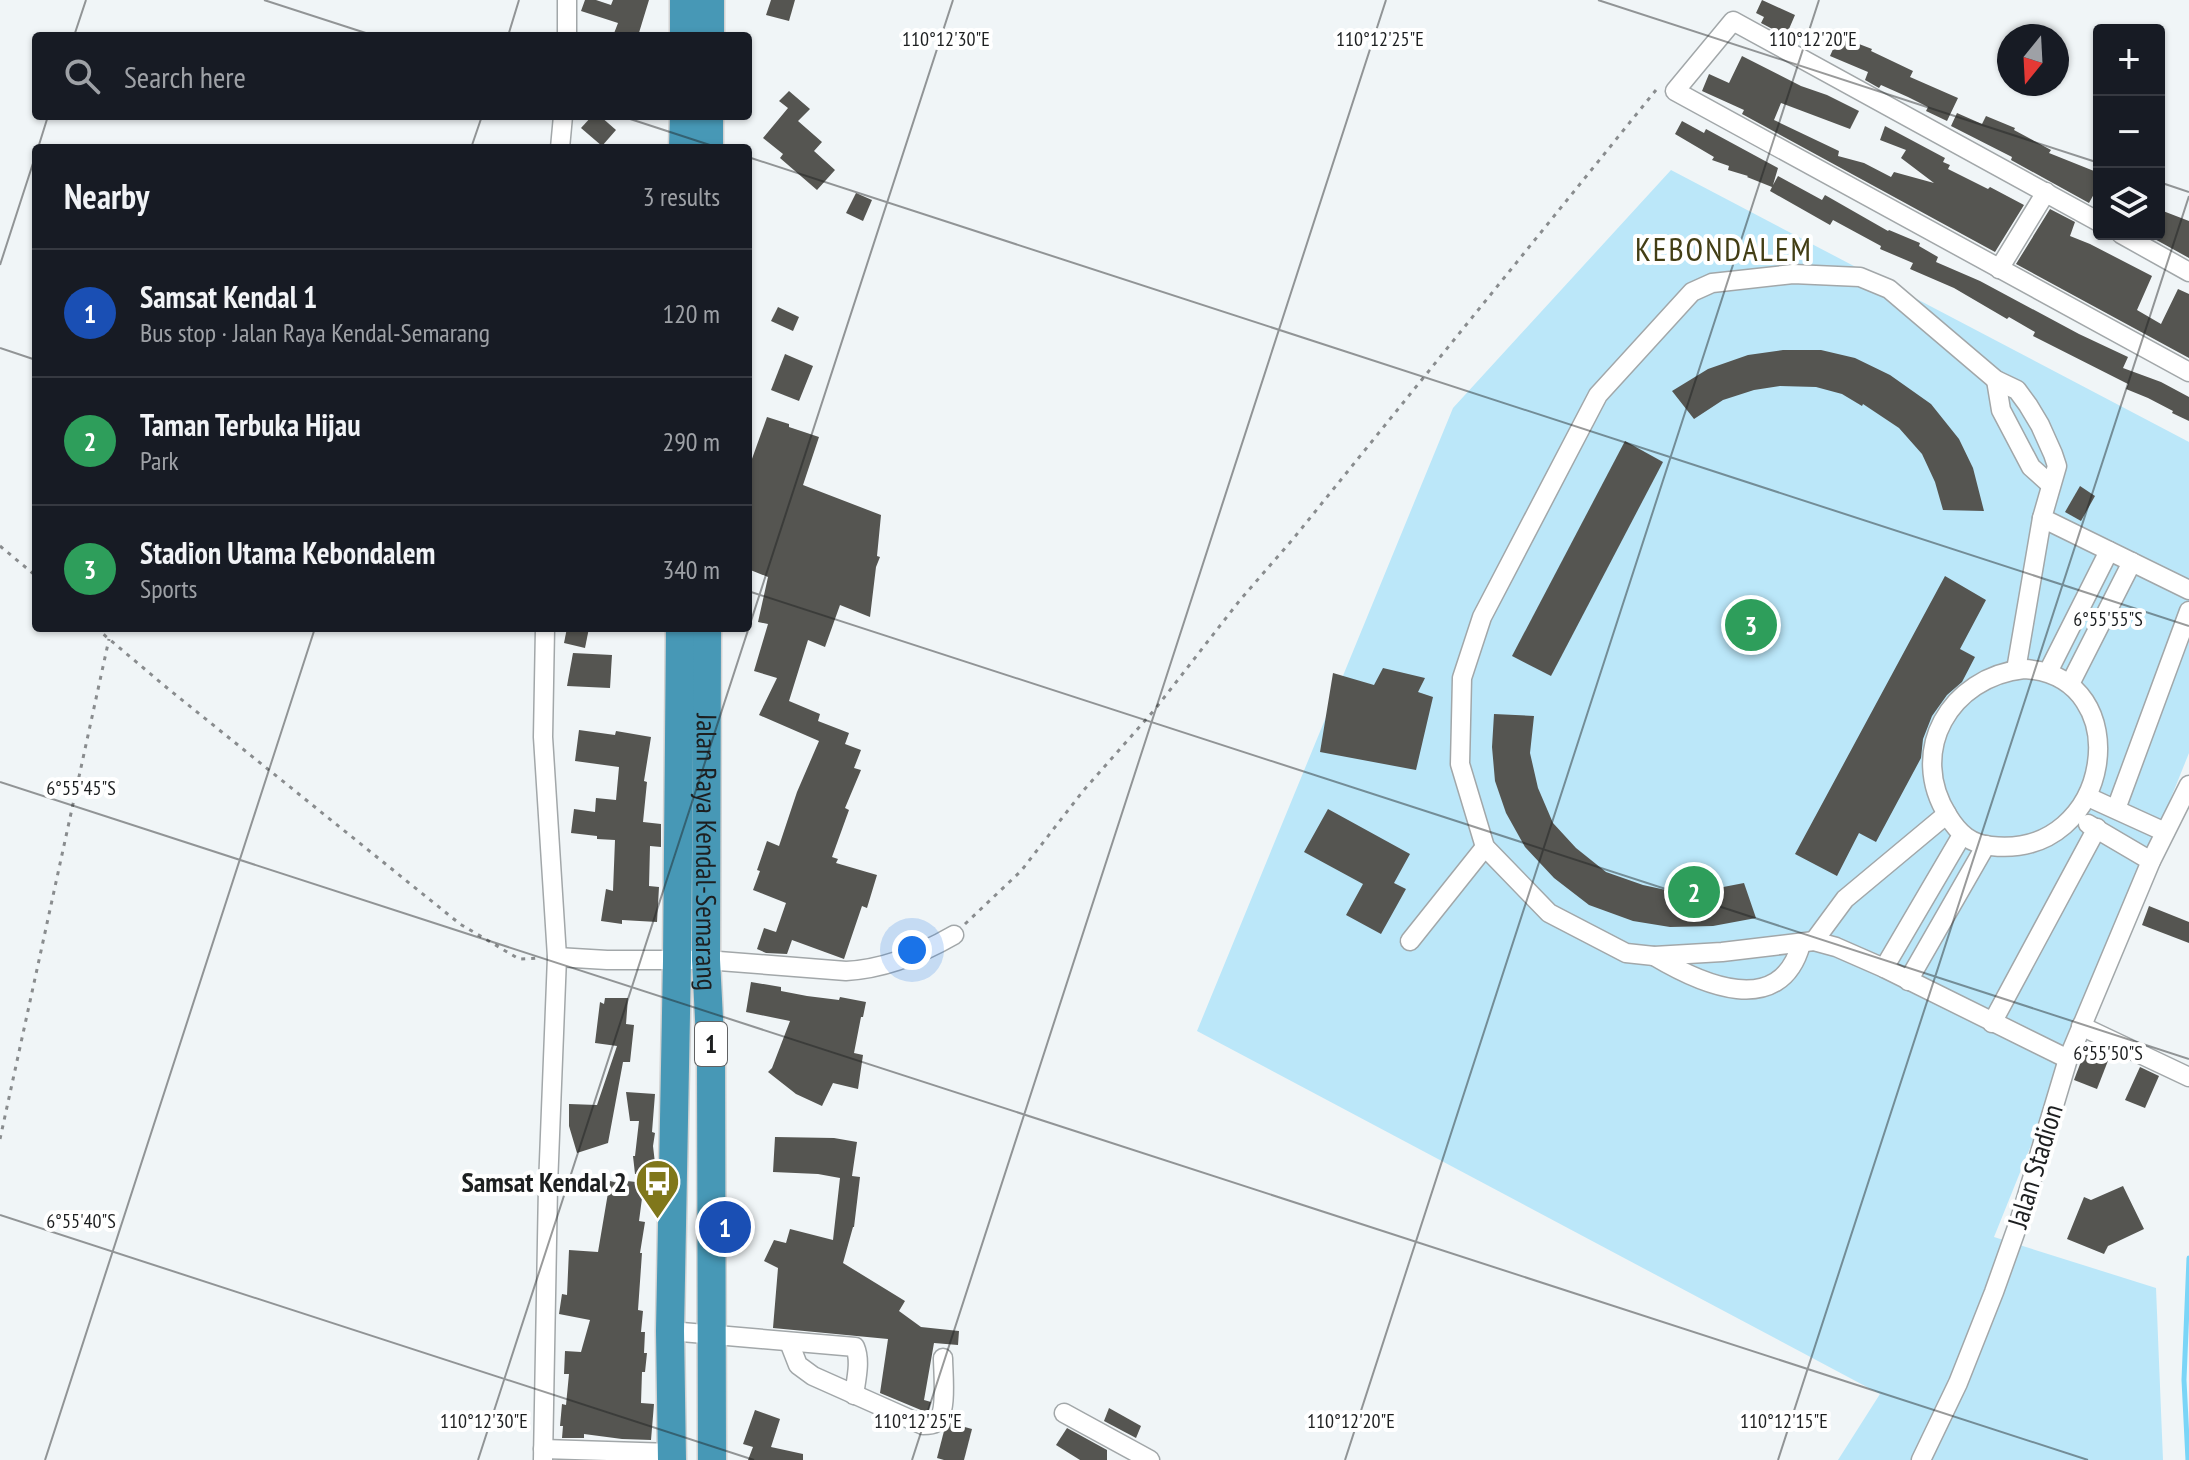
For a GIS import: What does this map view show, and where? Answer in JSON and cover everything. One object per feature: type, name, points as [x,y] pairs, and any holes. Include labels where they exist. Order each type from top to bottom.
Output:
[{"type":"highway","points":[[684,0],[684,32]]},
{"type":"highway","points":[[710,0],[710,32]]},
{"type":"highway","points":[[683,144],[684,120]]},
{"type":"highway","points":[[709,120],[709,144]]},
{"type":"highway","name":"Jalan Raya Kendal-Semarang","points":[[672,1457],[670,1331],[680,632]]},
{"type":"highway","name":"Jalan Raya Kendal-Semarang","points":[[707,632],[706,960],[711,1058],[712,1460]]},
{"type":"street","points":[[567,0],[567,32]]},
{"type":"street","points":[[2093,219],[1733,21],[1675,91],[2189,372]]},
{"type":"street","points":[[560,144],[563,120]]},
{"type":"street","points":[[1999,269],[2046,192]]},
{"type":"street","points":[[2132,240],[2189,272]]},
{"type":"street","points":[[2016,670],[2042,518],[2057,466],[2040,425],[2017,390],[1996,380],[1889,289],[1860,277],[1793,274],[1712,283],[1692,292],[1598,395],[1482,617],[1462,678],[1460,764],[1485,847],[1549,913],[1626,953],[1654,956],[1722,952],[1808,942],[1836,947],[2068,1059]]},
{"type":"street","points":[[1996,380],[2001,410],[2024,454],[2031,467],[2051,485]]},
{"type":"street","points":[[2042,518],[2189,590]]},
{"type":"street","points":[[2048,672],[2109,551]]},
{"type":"street","points":[[2070,684],[2132,562]]},
{"type":"street","points":[[2116,809],[2189,611]]},
{"type":"street","points":[[545,632],[543,737],[557,957],[543,1454],[672,1457]]},
{"type":"street","points":[[2016,670],[2041,670],[2070,684],[2084,702],[2097,732],[2098,765],[2088,797],[2074,818],[2054,833],[2039,840],[2007,847],[1986,845],[1962,835],[1947,814],[1935,784],[1933,767],[1937,735],[1952,706],[1977,684],[1992,676],[2016,670]]},
{"type":"street","name":"Jalan Stadion","points":[[1921,1460],[1990,1305],[2081,1026],[2151,861],[2189,785]]},
{"type":"street","points":[[2088,797],[2165,832]]},
{"type":"street","points":[[1654,956],[1705,982],[1757,990],[1773,984],[1787,975],[1808,942],[1845,899],[1947,814]]},
{"type":"street","points":[[2074,818],[2097,828],[2151,861]]},
{"type":"street","points":[[1992,1023],[2097,828]]},
{"type":"street","points":[[1884,968],[1962,835]]},
{"type":"street","points":[[1908,981],[1986,845]]},
{"type":"street","points":[[1410,941],[1485,847]]},
{"type":"street","points":[[557,957],[706,960],[867,970],[924,952],[954,935]]},
{"type":"street","points":[[2081,1026],[2189,1077]]},
{"type":"street","points":[[670,1331],[855,1347],[854,1395]]},
{"type":"street","points":[[789,1342],[798,1365],[813,1376],[923,1425],[933,1425],[943,1410],[943,1358]]},
{"type":"street","points":[[1064,1413],[1150,1460]]},
{"type":"path","points":[[954,935],[1021,871],[1662,83]]},
{"type":"path","points":[[0,546],[32,573]]},
{"type":"path","points":[[101,632],[460,924],[519,959],[557,957]]},
{"type":"path","points":[[0,1139],[109,639]]},
{"type":"shaded area","points":[[1671,170],[2189,442],[2189,753],[1994,1237],[2156,1288],[2163,1460],[1838,1460],[1880,1394],[1197,1031],[1453,408]]},
{"type":"building","points":[[585,0],[611,5],[613,0],[649,0],[639,32],[615,32],[618,23],[581,11]]},
{"type":"building","points":[[771,0],[795,0],[789,21],[766,15]]},
{"type":"building","points":[[1762,0],[1795,15],[1786,36],[1761,23],[1764,17],[1756,13]]},
{"type":"building","points":[[1838,38],[1872,49],[1913,71],[1910,77],[1958,98],[1947,121],[1926,111],[1928,107],[1908,97],[1865,80],[1868,72],[1830,56]]},
{"type":"building","points":[[1742,56],[1859,111],[1850,129],[1781,103],[1774,120],[1839,151],[1838,156],[1864,163],[1891,177],[1894,172],[1934,183],[1901,158],[1906,150],[1880,140],[1885,126],[1945,158],[1943,162],[1950,165],[1948,169],[2024,205],[1995,252],[1742,114],[1744,110],[1702,91],[1709,74],[1729,83]]},
{"type":"building","points":[[789,91],[810,109],[798,121],[822,142],[814,151],[835,170],[817,190],[780,158],[783,154],[763,138],[788,108],[779,101]]},
{"type":"building","points":[[1957,113],[1982,124],[1986,116],[2015,128],[2051,150],[2049,153],[2093,171],[2093,196],[2089,203],[2011,160],[2012,157],[1951,126]]},
{"type":"building","points":[[588,120],[605,120],[616,130],[604,144],[600,144],[581,128]]},
{"type":"building","points":[[1682,121],[1704,133],[1706,129],[1778,168],[1773,185],[1778,176],[1822,200],[1825,195],[1888,231],[1920,243],[1919,246],[1938,257],[1936,262],[1980,281],[2128,357],[2123,368],[2161,382],[2189,397],[2189,421],[2126,389],[2128,384],[2033,336],[2035,332],[2009,317],[2007,319],[1954,288],[1910,269],[1913,263],[1880,249],[1881,246],[1833,220],[1830,225],[1770,191],[1772,187],[1728,170],[1729,166],[1712,160],[1714,157],[1675,134]]},
{"type":"building","points":[[856,193],[872,200],[863,221],[846,213]]},
{"type":"building","points":[[2050,209],[2075,222],[2070,236],[2152,276],[2137,310],[2161,324],[2178,289],[2189,294],[2189,358],[2016,264]]},
{"type":"building","points":[[2165,212],[2189,221],[2189,258],[2156,240],[2165,240]]},
{"type":"building","points":[[778,307],[799,317],[793,331],[771,321]]},
{"type":"building","points":[[1783,350],[1821,350],[1855,358],[1890,375],[1931,404],[1959,439],[1973,468],[1984,511],[1943,510],[1922,454],[1899,428],[1842,394],[1816,387],[1780,386],[1754,390],[1723,400],[1694,419],[1672,391],[1708,369],[1748,355]]},
{"type":"building","points":[[785,354],[813,366],[799,401],[771,390]]},
{"type":"building","points":[[767,417],[819,437],[803,485],[881,515],[877,556],[880,557],[870,617],[840,605],[825,647],[808,640],[789,701],[820,714],[818,721],[849,733],[845,744],[861,750],[854,768],[861,770],[845,808],[849,810],[832,857],[838,859],[836,863],[877,875],[867,908],[862,906],[844,959],[792,940],[787,954],[766,953],[757,949],[764,928],[776,932],[786,903],[753,890],[760,871],[757,870],[767,841],[779,846],[797,792],[819,741],[759,715],[777,678],[754,671],[768,624],[758,622],[768,577],[752,571],[752,459]]},
{"type":"building","points":[[1625,441],[1663,462],[1551,676],[1512,656]]},
{"type":"building","points":[[2080,486],[2095,496],[2081,521],[2065,512]]},
{"type":"building","points":[[1945,576],[1986,600],[1960,649],[1975,657],[1962,682],[1947,695],[1932,716],[1923,739],[1921,758],[1876,842],[1859,833],[1837,876],[1795,854]]},
{"type":"building","points":[[566,632],[588,632],[585,648],[564,643]]},
{"type":"building","points":[[573,653],[612,655],[610,688],[567,686]]},
{"type":"building","points":[[1383,668],[1425,678],[1418,692],[1433,697],[1416,770],[1320,752],[1333,673],[1374,685]]},
{"type":"building","points":[[1494,714],[1534,716],[1530,753],[1538,788],[1553,823],[1576,848],[1606,872],[1675,892],[1744,883],[1756,918],[1713,926],[1670,927],[1633,921],[1589,905],[1554,878],[1525,847],[1506,813],[1495,781],[1492,747]]},
{"type":"building","points":[[579,730],[615,735],[616,731],[651,737],[644,781],[647,782],[643,822],[661,824],[661,847],[650,846],[649,886],[659,887],[657,922],[622,920],[622,924],[601,921],[606,889],[613,891],[615,840],[571,833],[574,809],[595,812],[596,798],[616,800],[619,767],[575,761]]},
{"type":"building","points":[[1328,809],[1410,854],[1394,883],[1406,889],[1381,934],[1346,915],[1363,884],[1304,852]]},
{"type":"building","points":[[2149,906],[2189,922],[2189,943],[2142,925]]},
{"type":"building","points":[[751,982],[781,987],[781,991],[807,996],[866,1002],[854,1053],[863,1055],[858,1089],[833,1083],[822,1106],[796,1094],[768,1072],[790,1021],[746,1012]]},
{"type":"building","points":[[605,998],[628,998],[626,1024],[634,1025],[630,1062],[623,1062],[608,1143],[577,1153],[569,1126],[569,1104],[597,1105],[617,1046],[595,1043],[600,1002],[604,1004]]},
{"type":"building","points":[[2088,1043],[2111,1053],[2097,1089],[2074,1080]]},
{"type":"building","points":[[2140,1067],[2159,1076],[2145,1108],[2125,1100]]},
{"type":"building","points":[[626,1092],[655,1094],[652,1132],[655,1133],[656,1172],[635,1174],[633,1156],[639,1121],[630,1121]]},
{"type":"building","points":[[775,1137],[834,1138],[857,1142],[852,1176],[860,1177],[854,1227],[843,1263],[905,1301],[899,1311],[921,1327],[959,1331],[958,1345],[934,1343],[924,1400],[931,1402],[928,1413],[880,1393],[888,1339],[773,1328],[778,1268],[764,1261],[774,1240],[786,1243],[790,1229],[833,1240],[840,1178],[773,1172]]},
{"type":"building","points":[[619,1180],[644,1183],[639,1221],[645,1222],[640,1253],[638,1310],[643,1311],[641,1332],[645,1332],[644,1353],[647,1353],[645,1372],[642,1372],[641,1403],[654,1404],[651,1440],[584,1434],[584,1438],[562,1438],[562,1404],[566,1405],[569,1374],[564,1374],[565,1351],[581,1352],[590,1320],[559,1314],[562,1294],[567,1295],[569,1250],[598,1252],[610,1181],[618,1183]]},
{"type":"building","points":[[2123,1186],[2144,1229],[2108,1246],[2104,1254],[2067,1239],[2084,1197],[2091,1200]]},
{"type":"building","points":[[1109,1408],[1141,1426],[1136,1438],[1104,1421]]},
{"type":"building","points":[[755,1410],[780,1419],[771,1447],[803,1454],[803,1460],[748,1460],[753,1447],[743,1444]]},
{"type":"building","points":[[950,1423],[972,1429],[964,1460],[937,1458],[944,1431]]},
{"type":"building","points":[[1067,1428],[1107,1450],[1107,1460],[1080,1460],[1056,1445]]},
{"type":"waterway","points":[[2188,1460],[2184,1380],[2189,1258]]},
{"type":"place","name":"Stadion Utama Kebondalem","points":[[1751,625]]},
{"type":"place","name":"Taman Terbuka Hijau","points":[[1694,892]]},
{"type":"place","name":"Samsat Kendal 2","points":[[658,1221]]},
{"type":"place","name":"Samsat Kendal 1","points":[[725,1227]]},
{"type":"district","name":"KEBONDALEM","points":[[1724,250]]}]
